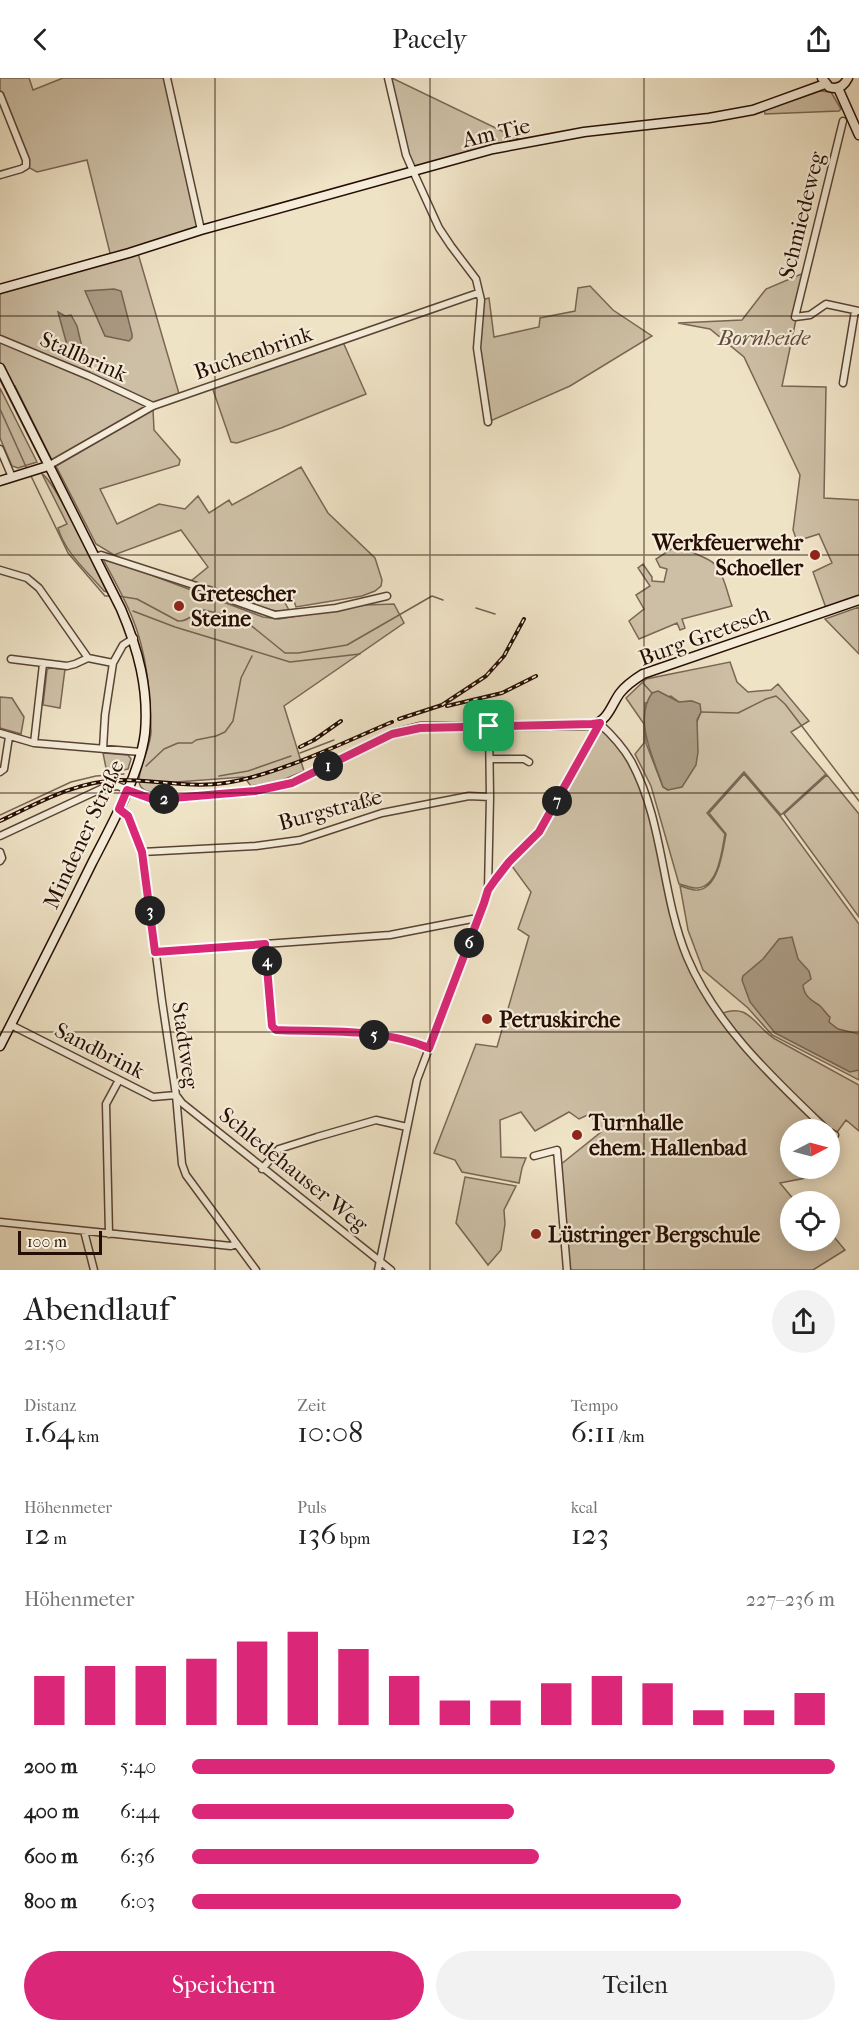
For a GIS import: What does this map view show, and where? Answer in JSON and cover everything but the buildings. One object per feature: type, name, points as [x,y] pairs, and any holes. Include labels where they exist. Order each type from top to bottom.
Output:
[{"type":"street","points":[[166,78],[201,230]]},
{"type":"street","points":[[388,78],[406,154],[413,171],[439,228],[476,279],[481,300],[477,348],[488,422]]},
{"type":"street","points":[[823,80],[829,87],[840,87],[848,78]]},
{"type":"street","name":"Am Tie","points":[[0,289],[201,230],[493,149],[584,132],[709,118],[753,110],[803,91],[823,80]]},
{"type":"street","points":[[840,87],[852,111],[859,135]]},
{"type":"street","points":[[0,95],[26,160],[26,166],[21,169],[0,175]]},
{"type":"street","name":"Schmiedeweg","points":[[843,121],[795,317],[810,315],[826,304],[857,311]]},
{"type":"street","name":"Buchenbrink","points":[[48,466],[153,406],[478,293]]},
{"type":"street","points":[[843,383],[857,311]]},
{"type":"street","name":"Stallbrink","points":[[0,339],[89,376],[153,406]]},
{"type":"street","name":"Mindener Straße","points":[[0,368],[134,638],[139,654],[146,719],[141,752],[119,809],[0,1046]]},
{"type":"street","points":[[0,449],[12,477]]},
{"type":"street","points":[[0,481],[48,466]]},
{"type":"street","points":[[95,557],[101,555],[153,570],[275,615],[336,608],[387,596]]},
{"type":"street","points":[[0,570],[27,578],[39,588],[87,658]]},
{"type":"street","name":"Burg Gretesch","points":[[600,723],[630,682],[643,674],[859,600]]},
{"type":"street","points":[[103,749],[112,663],[123,645],[134,638]]},
{"type":"street","points":[[11,658],[67,666],[87,658],[112,663]]},
{"type":"street","points":[[34,743],[43,664]]},
{"type":"street","points":[[0,836],[103,788],[118,786],[152,799],[161,799],[255,791],[284,785],[305,778],[399,732],[420,728],[600,723]]},
{"type":"street","points":[[488,890],[509,862],[539,832],[600,723]]},
{"type":"street","points":[[600,723],[614,737],[630,760],[643,788],[665,871],[677,930],[688,959],[704,990],[719,1014],[765,1070],[816,1119]]},
{"type":"street","points":[[378,1270],[417,1080],[488,890],[489,726]]},
{"type":"street","points":[[0,734],[34,743],[141,752]]},
{"type":"street","points":[[0,772],[4,769],[7,758],[9,737]]},
{"type":"street","points":[[490,759],[524,759],[529,762]]},
{"type":"street","name":"Burgstraße","points":[[142,852],[256,846],[300,840],[382,813],[469,796],[490,798]]},
{"type":"street","name":"Stadtweg","points":[[119,809],[128,816],[142,852],[176,1095],[182,1164],[186,1175],[256,1270]]},
{"type":"street","points":[[0,852],[2,858],[0,861]]},
{"type":"street","points":[[155,952],[390,935],[472,918],[478,919]]},
{"type":"street","points":[[265,944],[272,1026],[276,1030],[373,1035],[409,1040],[429,1048]]},
{"type":"street","name":"Sandbrink","points":[[11,1025],[153,1097],[176,1095]]},
{"type":"street","points":[[109,1234],[106,1104],[118,1080]]},
{"type":"street","name":"Schledehauser Weg","points":[[176,1095],[182,1103],[262,1169],[391,1270]]},
{"type":"street","points":[[262,1169],[279,1149],[317,1137],[376,1120],[407,1126]]},
{"type":"street","points":[[534,1156],[556,1149],[567,1270]]},
{"type":"street","points":[[0,1222],[231,1246],[235,1244]]},
{"type":"street","points":[[84,1232],[94,1270]]},
{"type":"green space","points":[[0,78],[29,78],[33,90],[63,78],[167,78],[201,230],[137,250],[180,397],[153,406],[52,460],[15,386],[10,388],[0,368],[0,289],[111,257],[87,160],[37,172],[26,166],[0,95]]},
{"type":"green space","points":[[388,78],[392,78],[527,143],[413,171]]},
{"type":"green space","points":[[820,91],[831,92],[841,109],[839,111],[765,114],[764,110]]},
{"type":"green space","name":"Bornheide","points":[[806,272],[782,386],[826,387],[824,498],[859,500],[859,596],[826,608],[813,572],[832,563],[819,534],[797,541],[793,530],[800,475],[744,357],[710,329],[678,323],[742,320],[766,289]]},
{"type":"green space","points":[[590,286],[613,310],[652,336],[570,386],[488,422],[477,348],[481,300],[489,298],[494,337],[539,327],[540,318],[575,311],[578,288]]},
{"type":"green space","points":[[343,342],[366,394],[281,428],[237,443],[231,442],[212,387]]},
{"type":"green space","points":[[0,388],[37,462],[18,468],[12,466],[0,438]]},
{"type":"green space","points":[[153,409],[154,430],[180,460],[179,465],[100,489],[117,524],[159,504],[185,509],[198,496],[209,513],[229,500],[232,505],[301,467],[328,513],[375,558],[382,580],[381,586],[362,596],[296,607],[293,598],[284,601],[290,612],[267,610],[191,581],[208,567],[181,530],[114,555],[96,544],[56,466]]},
{"type":"green space","points":[[42,474],[66,509],[107,592],[71,554],[61,537],[58,528],[67,524]]},
{"type":"green space","points":[[682,542],[691,552],[709,560],[718,568],[732,606],[682,619],[685,628],[680,630],[677,623],[639,639],[629,621],[644,609],[636,595],[650,586],[638,568],[643,564],[652,577],[652,581],[664,582],[667,569],[660,567],[656,559]]},
{"type":"green space","points":[[106,558],[263,617],[279,619],[365,605],[394,604],[404,623],[284,706],[304,771],[278,782],[251,786],[244,777],[163,783],[162,792],[149,792],[141,788],[139,781],[151,731],[149,687],[144,659],[132,617],[103,559]]},
{"type":"green space","points":[[859,607],[859,654],[825,619]]},
{"type":"green space","points":[[730,662],[737,682],[748,692],[771,690],[778,684],[809,721],[791,732],[826,774],[781,815],[744,772],[707,813],[725,834],[715,874],[705,886],[698,888],[679,884],[651,786],[635,754],[644,743],[644,724],[626,698],[646,679]],"holes":[[[671,696],[679,702],[692,701],[701,712],[668,790],[663,787],[646,743],[645,703]]]},
{"type":"green space","points":[[49,668],[65,669],[60,708],[43,705]]},
{"type":"green space","points":[[0,697],[12,698],[24,717],[21,734],[0,728]]},
{"type":"green space","points":[[599,723],[614,737],[643,788],[688,959],[720,1014],[730,1011],[745,1013],[775,1039],[859,1085],[859,1131],[846,1120],[840,1128],[840,1119],[780,1119],[780,1179],[801,1179],[780,1183],[787,1191],[780,1191],[780,1251],[840,1251],[840,1244],[845,1250],[813,1270],[570,1270],[560,1165],[601,1132],[590,1114],[579,1119],[569,1112],[535,1131],[521,1112],[500,1120],[501,1157],[526,1158],[519,1183],[462,1172],[455,1160],[434,1153],[476,1044],[497,1047],[529,936],[518,929],[531,892],[509,862],[539,832]]},
{"type":"green space","points":[[103,753],[128,755],[131,759],[128,769],[107,773]]},
{"type":"green space","points":[[744,774],[781,817],[859,924],[859,1080],[772,1035],[748,1008],[703,970],[688,930],[680,886],[698,890],[711,883],[719,867],[726,834],[709,813]]},
{"type":"green space","points":[[827,775],[859,814],[859,917],[784,814]]},
{"type":"green space","points":[[465,1177],[516,1186],[504,1210],[505,1224],[501,1250],[488,1265],[456,1223]]},
{"type":"shaded area","points":[[114,289],[121,291],[132,334],[129,341],[105,336],[85,291]]},
{"type":"shaded area","points":[[58,312],[65,316],[71,315],[77,326],[85,360],[76,361],[68,357]]},
{"type":"shaded area","points":[[658,691],[679,702],[692,701],[700,704],[701,712],[697,720],[696,765],[682,787],[668,790],[663,787],[647,740],[645,727],[644,715],[647,704],[652,693]]},
{"type":"shaded area","points":[[792,937],[798,959],[809,971],[811,979],[803,985],[806,995],[822,1008],[830,1017],[829,1022],[838,1029],[859,1034],[859,1070],[850,1072],[775,1033],[750,1002],[742,980],[743,976],[763,959],[779,939]]},
{"type":"waterway","points":[[0,380],[41,461]]},
{"type":"waterway","points":[[0,409],[27,469]]},
{"type":"waterway","points":[[31,476],[68,553],[105,596],[111,596]]},
{"type":"waterway","points":[[118,596],[137,599],[178,621],[185,620],[204,610],[243,619],[285,653],[347,645],[432,596],[443,600]]},
{"type":"waterway","points":[[476,608],[495,614]]},
{"type":"waterway","points":[[133,611],[175,627],[290,662],[360,654]]},
{"type":"waterway","points":[[146,766],[164,749],[178,743],[192,743],[225,732],[233,721],[241,678],[252,656]]},
{"type":"waterway","points":[[643,683],[652,693]]},
{"type":"waterway","points":[[701,712],[738,713],[776,696],[785,704],[859,801]]},
{"type":"waterway","points":[[300,753],[334,740]]},
{"type":"waterway","points":[[219,776],[248,771],[291,756]]},
{"type":"waterway","points":[[0,815],[71,782],[96,776],[124,774]]},
{"type":"railway","points":[[399,719],[442,705],[486,676],[504,656],[524,619]]},
{"type":"railway","points":[[447,706],[502,693],[536,676]]},
{"type":"railway","points":[[300,747],[341,721]]},
{"type":"railway","points":[[0,821],[58,794],[104,781],[133,780],[199,785],[245,779],[288,766],[392,722]]},
{"type":"place","name":"Werkfeuerwehr Schoeller","points":[[815,555]]},
{"type":"place","name":"Gretescher Steine","points":[[179,606]]},
{"type":"place","name":"Petruskirche","points":[[487,1019]]},
{"type":"place","name":"Turnhalle ehem. Hallenbad","points":[[577,1135]]},
{"type":"place","name":"Lüstringer Bergschule","points":[[536,1234]]},
{"type":"route","points":[[600,723],[539,832],[509,862],[488,890],[429,1048],[409,1040],[373,1035],[276,1030],[272,1026],[265,944],[155,952],[142,852],[131,821],[119,809],[127,790],[152,799],[255,791],[305,778],[399,732],[434,727],[489,726],[600,723]]}]
